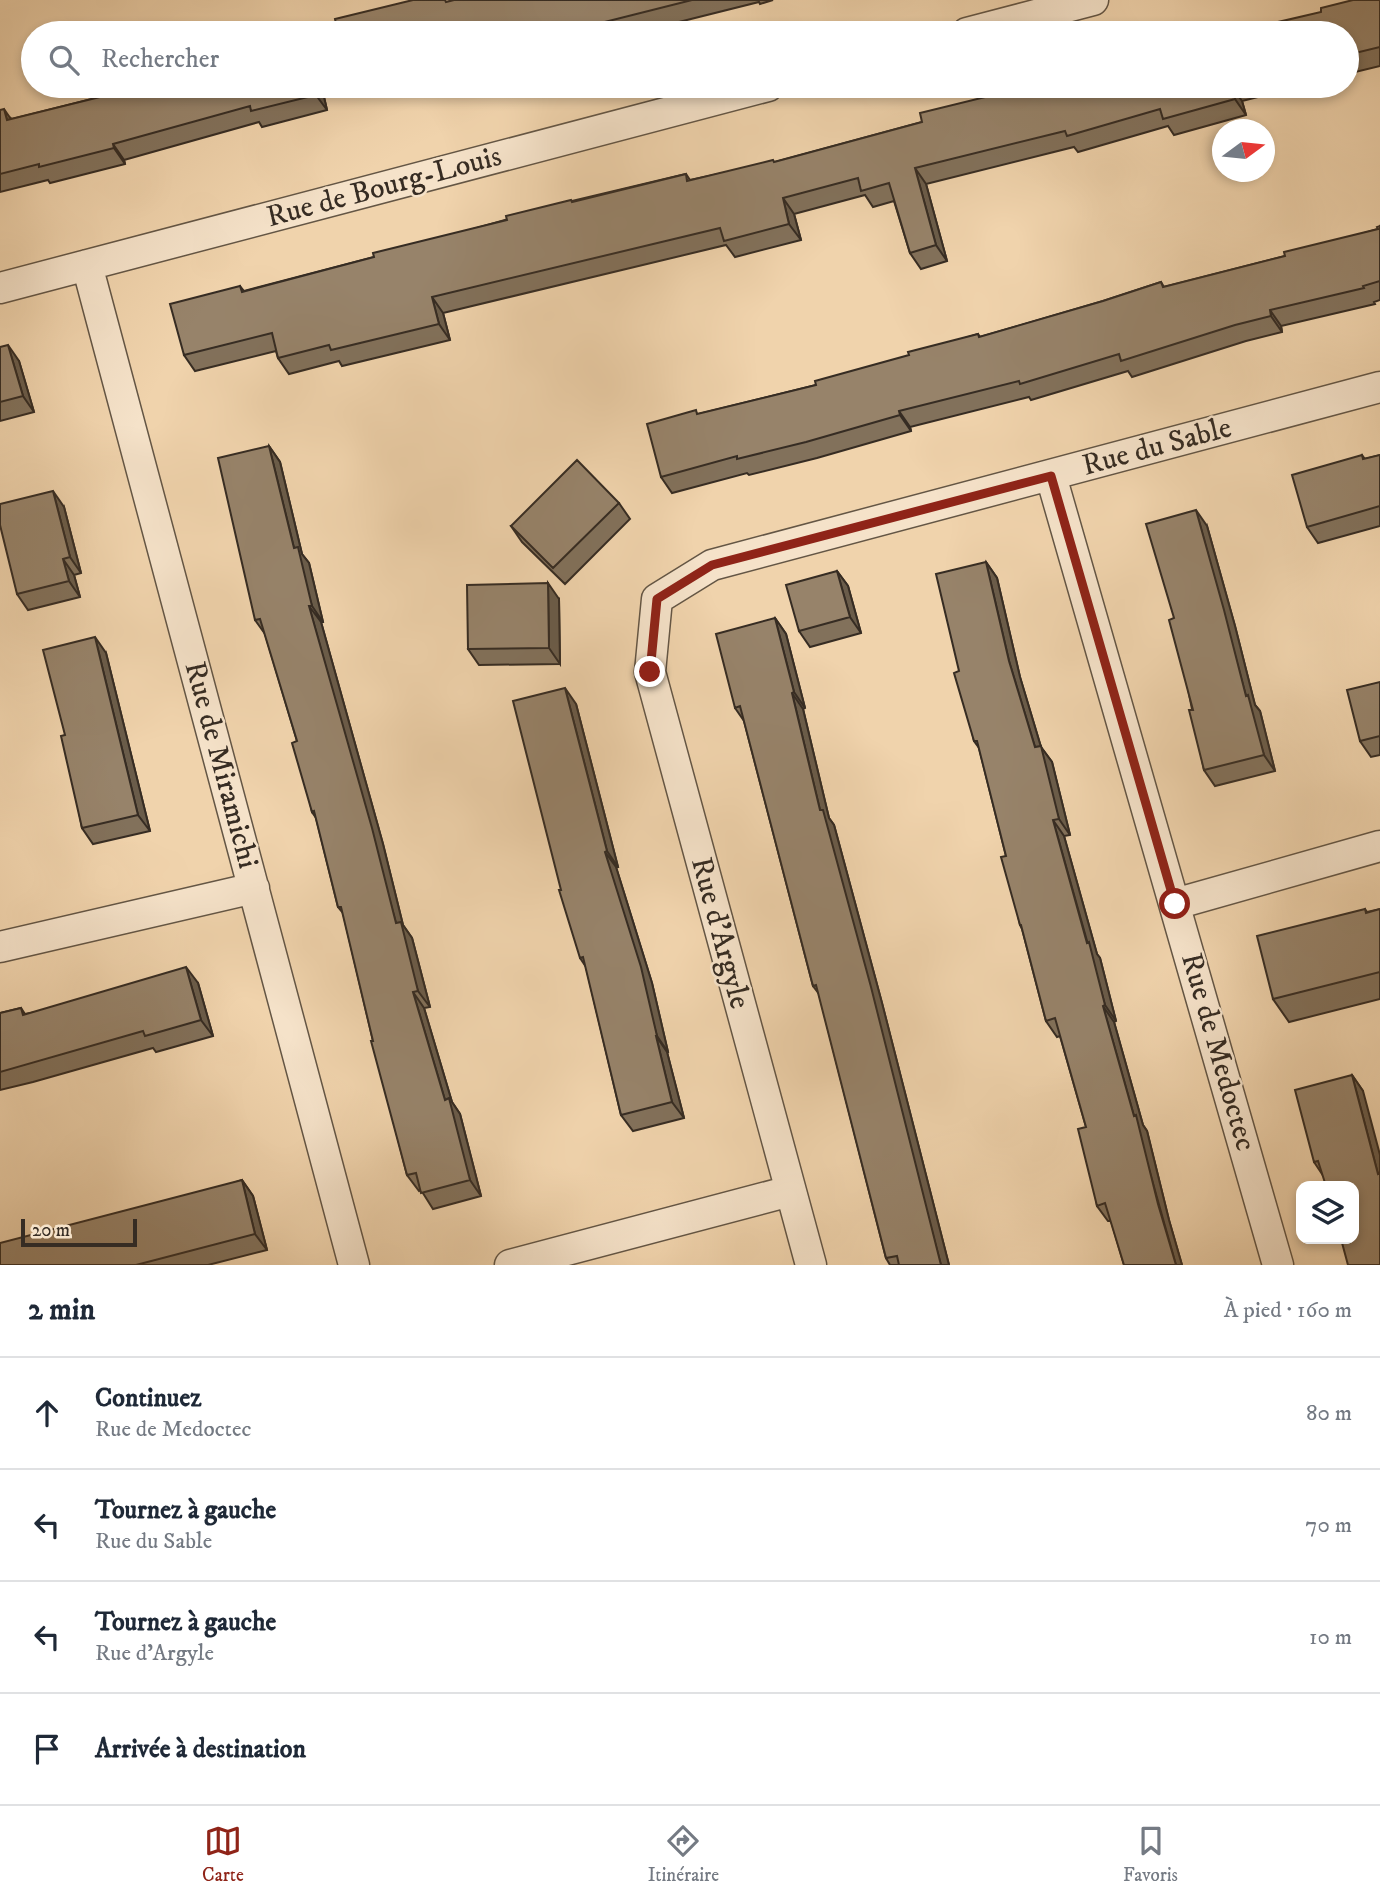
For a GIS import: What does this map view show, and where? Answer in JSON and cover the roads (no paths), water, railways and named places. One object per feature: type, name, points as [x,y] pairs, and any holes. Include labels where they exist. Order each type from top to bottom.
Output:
[{"type":"street","points":[[1013,21],[1093,0]]},
{"type":"street","name":"Rue de Bourg-Louis","points":[[0,288],[722,98]]},
{"type":"street","name":"Rue de Miramichi","points":[[87,265],[354,1265]]},
{"type":"street","name":"Rue du Sable","points":[[657,599],[712,565],[1380,387]]},
{"type":"street","name":"Rue de Medoctec","points":[[1051,476],[1278,1265]]},
{"type":"street","name":"Rue d'Argyle","points":[[657,599],[650,672],[811,1265]]},
{"type":"street","points":[[1175,904],[1380,846]]},
{"type":"street","points":[[0,947],[254,888]]},
{"type":"street","points":[[510,1265],[790,1191]]}]
